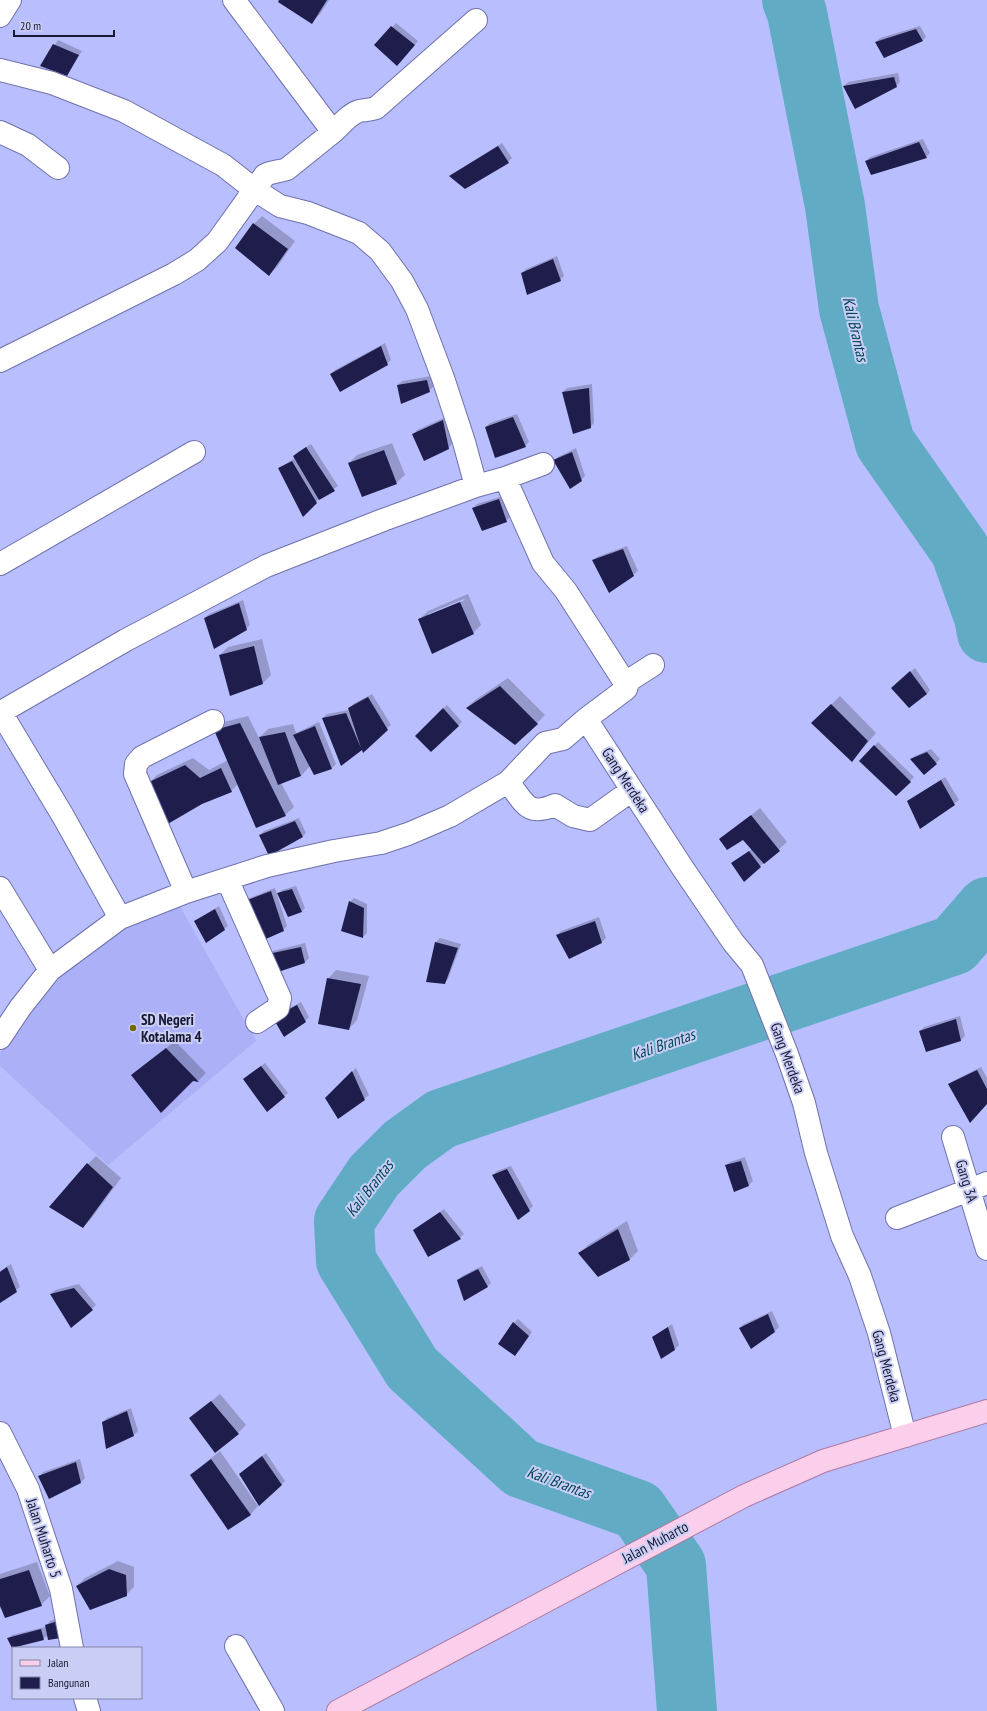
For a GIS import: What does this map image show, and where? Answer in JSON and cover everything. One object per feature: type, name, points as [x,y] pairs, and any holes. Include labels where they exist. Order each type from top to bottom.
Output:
[{"type":"main road","name":"Jalan Muharto","points":[[338,1711],[744,1496],[823,1461],[905,1436],[986,1414]]},
{"type":"street","points":[[0,16],[10,0]]},
{"type":"street","points":[[234,0],[334,132]]},
{"type":"street","points":[[0,361],[174,274],[197,260],[217,242],[265,175],[273,171],[279,172],[288,169],[334,132],[350,116],[359,111],[368,111],[376,108],[476,20]]},
{"type":"street","points":[[0,70],[52,83],[124,111],[223,165],[255,190],[280,206],[308,213],[359,233],[380,251],[402,280],[417,309],[443,378],[476,486]]},
{"type":"street","points":[[0,132],[28,145],[58,168]]},
{"type":"street","points":[[0,564],[194,452]]},
{"type":"street","points":[[120,918],[63,816],[0,712],[126,640],[266,566],[383,520],[476,486],[505,478],[543,464]]},
{"type":"street","points":[[0,1038],[20,1008],[50,970],[120,918],[186,892],[267,866],[334,851],[381,843],[408,834],[450,816],[508,782],[545,743],[563,739],[586,719],[626,689],[627,687],[625,683],[566,591],[543,563],[505,478]]},
{"type":"street","points":[[625,683],[653,665]]},
{"type":"street","name":"Gang Merdeka","points":[[586,719],[694,886],[733,942],[752,965],[787,1054],[804,1103],[826,1190],[842,1236],[860,1276],[876,1326],[905,1436]]},
{"type":"street","points":[[186,892],[135,774],[136,764],[142,757],[213,721]]},
{"type":"street","points":[[508,782],[529,807],[534,810],[543,810],[555,805],[573,816],[590,820],[632,790]]},
{"type":"street","points":[[227,879],[280,998],[278,1008],[257,1022]]},
{"type":"street","points":[[0,888],[50,970]]},
{"type":"street","name":"Gang 3A","points":[[953,1137],[978,1186],[987,1249]]},
{"type":"street","points":[[897,1218],[978,1186]]},
{"type":"street","name":"Jalan Muharto 5","points":[[0,1433],[28,1489],[61,1589],[72,1647]]},
{"type":"street","points":[[236,1646],[272,1711]]},
{"type":"street","points":[[85,1699],[89,1711]]},
{"type":"shaded area","name":"SD Negeri Kotalama 4","points":[[178,903],[256,1041],[108,1165],[0,1066],[0,1053],[26,1015],[77,960],[124,925]]},
{"type":"building","points":[[279,0],[327,0],[312,24],[278,2]]},
{"type":"building","points":[[391,26],[415,45],[397,66],[374,45]]},
{"type":"building","points":[[916,29],[923,41],[884,58],[875,42]]},
{"type":"building","points":[[53,44],[79,55],[67,76],[40,66]]},
{"type":"building","points":[[894,77],[897,87],[855,109],[843,86]]},
{"type":"building","points":[[919,142],[927,158],[871,175],[865,161]]},
{"type":"building","points":[[498,146],[509,163],[465,189],[449,176]]},
{"type":"building","points":[[253,223],[288,249],[269,276],[235,248]]},
{"type":"building","points":[[553,259],[561,281],[527,295],[521,273]]},
{"type":"building","points":[[381,346],[388,365],[340,392],[330,374]]},
{"type":"building","points":[[427,380],[430,392],[401,404],[397,385]]},
{"type":"building","points":[[589,388],[591,428],[573,434],[562,392]]},
{"type":"building","points":[[513,417],[526,447],[495,458],[485,427]]},
{"type":"building","points":[[443,420],[449,449],[424,461],[412,434]]},
{"type":"building","points":[[306,447],[335,491],[319,500],[293,456]]},
{"type":"building","points":[[384,450],[397,484],[362,497],[348,463]]},
{"type":"building","points":[[572,452],[582,481],[570,489],[553,460]]},
{"type":"building","points":[[292,461],[317,503],[303,517],[278,468]]},
{"type":"building","points":[[499,499],[507,522],[482,531],[472,508]]},
{"type":"building","points":[[623,549],[634,576],[609,593],[592,560]]},
{"type":"building","points":[[460,602],[474,634],[432,654],[418,619]]},
{"type":"building","points":[[239,603],[247,630],[214,649],[204,618]]},
{"type":"building","points":[[254,646],[263,684],[230,696],[219,655]]},
{"type":"building","points":[[910,671],[927,694],[909,708],[891,688]]},
{"type":"building","points":[[500,686],[538,724],[515,745],[466,708]]},
{"type":"building","points":[[368,697],[388,730],[363,753],[362,750],[341,766],[322,718],[346,713],[361,748],[348,708]]},
{"type":"building","points":[[831,704],[868,741],[852,762],[811,723]]},
{"type":"building","points":[[443,708],[459,726],[431,752],[415,736]]},
{"type":"building","points":[[240,723],[286,816],[256,828],[214,730]]},
{"type":"building","points":[[315,726],[332,769],[314,775],[293,735]]},
{"type":"building","points":[[285,732],[301,776],[278,785],[259,737]]},
{"type":"building","points":[[874,745],[911,782],[896,796],[859,761]]},
{"type":"building","points":[[927,752],[937,764],[924,775],[910,759]]},
{"type":"building","points":[[185,765],[200,778],[221,768],[232,792],[202,804],[166,825],[147,783]]},
{"type":"building","points":[[941,780],[955,805],[920,829],[907,801]]},
{"type":"building","points":[[751,815],[780,851],[764,864],[743,840],[727,850],[719,839]]},
{"type":"building","points":[[295,821],[303,837],[269,856],[259,835]]},
{"type":"building","points":[[749,851],[761,867],[744,882],[731,863]]},
{"type":"building","points":[[292,889],[302,912],[288,917],[277,893]]},
{"type":"building","points":[[271,891],[284,931],[259,942],[242,902]]},
{"type":"building","points":[[349,901],[364,908],[363,938],[341,931]]},
{"type":"building","points":[[215,909],[225,930],[206,943],[194,921]]},
{"type":"building","points":[[595,921],[602,943],[569,959],[556,935]]},
{"type":"building","points":[[435,942],[458,948],[445,984],[426,982]]},
{"type":"building","points":[[301,947],[305,963],[275,973],[268,954]]},
{"type":"building","points":[[327,978],[361,984],[349,1030],[318,1024]]},
{"type":"building","points":[[297,1005],[306,1022],[284,1037],[273,1018]]},
{"type":"building","points":[[956,1019],[961,1041],[926,1052],[919,1031]]},
{"type":"building","points":[[166,1048],[199,1082],[193,1081],[161,1113],[131,1075]]},
{"type":"building","points":[[261,1066],[285,1097],[267,1112],[243,1079]]},
{"type":"building","points":[[977,1070],[987,1089],[987,1104],[970,1123],[948,1084]]},
{"type":"building","points":[[352,1071],[365,1100],[338,1119],[325,1098]]},
{"type":"building","points":[[741,1161],[749,1186],[734,1192],[725,1165]]},
{"type":"building","points":[[87,1163],[113,1187],[83,1228],[49,1207]]},
{"type":"building","points":[[507,1169],[530,1211],[518,1220],[492,1175]]},
{"type":"building","points":[[440,1212],[461,1239],[428,1257],[413,1230]]},
{"type":"building","points":[[618,1229],[630,1260],[598,1277],[578,1253]]},
{"type":"building","points":[[7,1267],[17,1292],[0,1303],[0,1272]]},
{"type":"building","points":[[478,1269],[488,1287],[464,1301],[457,1280]]},
{"type":"building","points":[[74,1288],[93,1310],[71,1328],[50,1294]]},
{"type":"building","points":[[768,1314],[775,1332],[751,1349],[739,1328]]},
{"type":"building","points":[[513,1322],[529,1336],[515,1356],[498,1344]]},
{"type":"building","points":[[668,1327],[675,1350],[661,1359],[652,1337]]},
{"type":"building","points":[[211,1401],[239,1434],[215,1453],[189,1418]]},
{"type":"building","points":[[127,1411],[134,1436],[106,1449],[102,1422]]},
{"type":"building","points":[[262,1456],[282,1485],[259,1506],[239,1474]]},
{"type":"building","points":[[211,1459],[251,1515],[228,1530],[190,1475]]},
{"type":"building","points":[[76,1462],[81,1483],[49,1499],[38,1476]]},
{"type":"building","points":[[109,1569],[126,1575],[127,1596],[90,1610],[76,1586]]},
{"type":"building","points":[[29,1570],[42,1606],[5,1618],[0,1606],[0,1579]]},
{"type":"building","points":[[55,1622],[61,1638],[48,1640],[45,1625]]},
{"type":"building","points":[[41,1629],[44,1640],[12,1648],[7,1638]]},
{"type":"waterway","name":"Kali Brantas","points":[[792,0],[797,13],[835,206],[849,309],[885,443],[960,550],[984,617],[987,633]]},
{"type":"waterway","name":"Kali Brantas","points":[[687,1711],[676,1565],[638,1510],[521,1468],[412,1368],[346,1261],[344,1221],[374,1176],[405,1145],[441,1119],[954,945],[987,907]]},
{"type":"place","name":"SD Negeri Kotalama 4","points":[[133,1028]]}]
